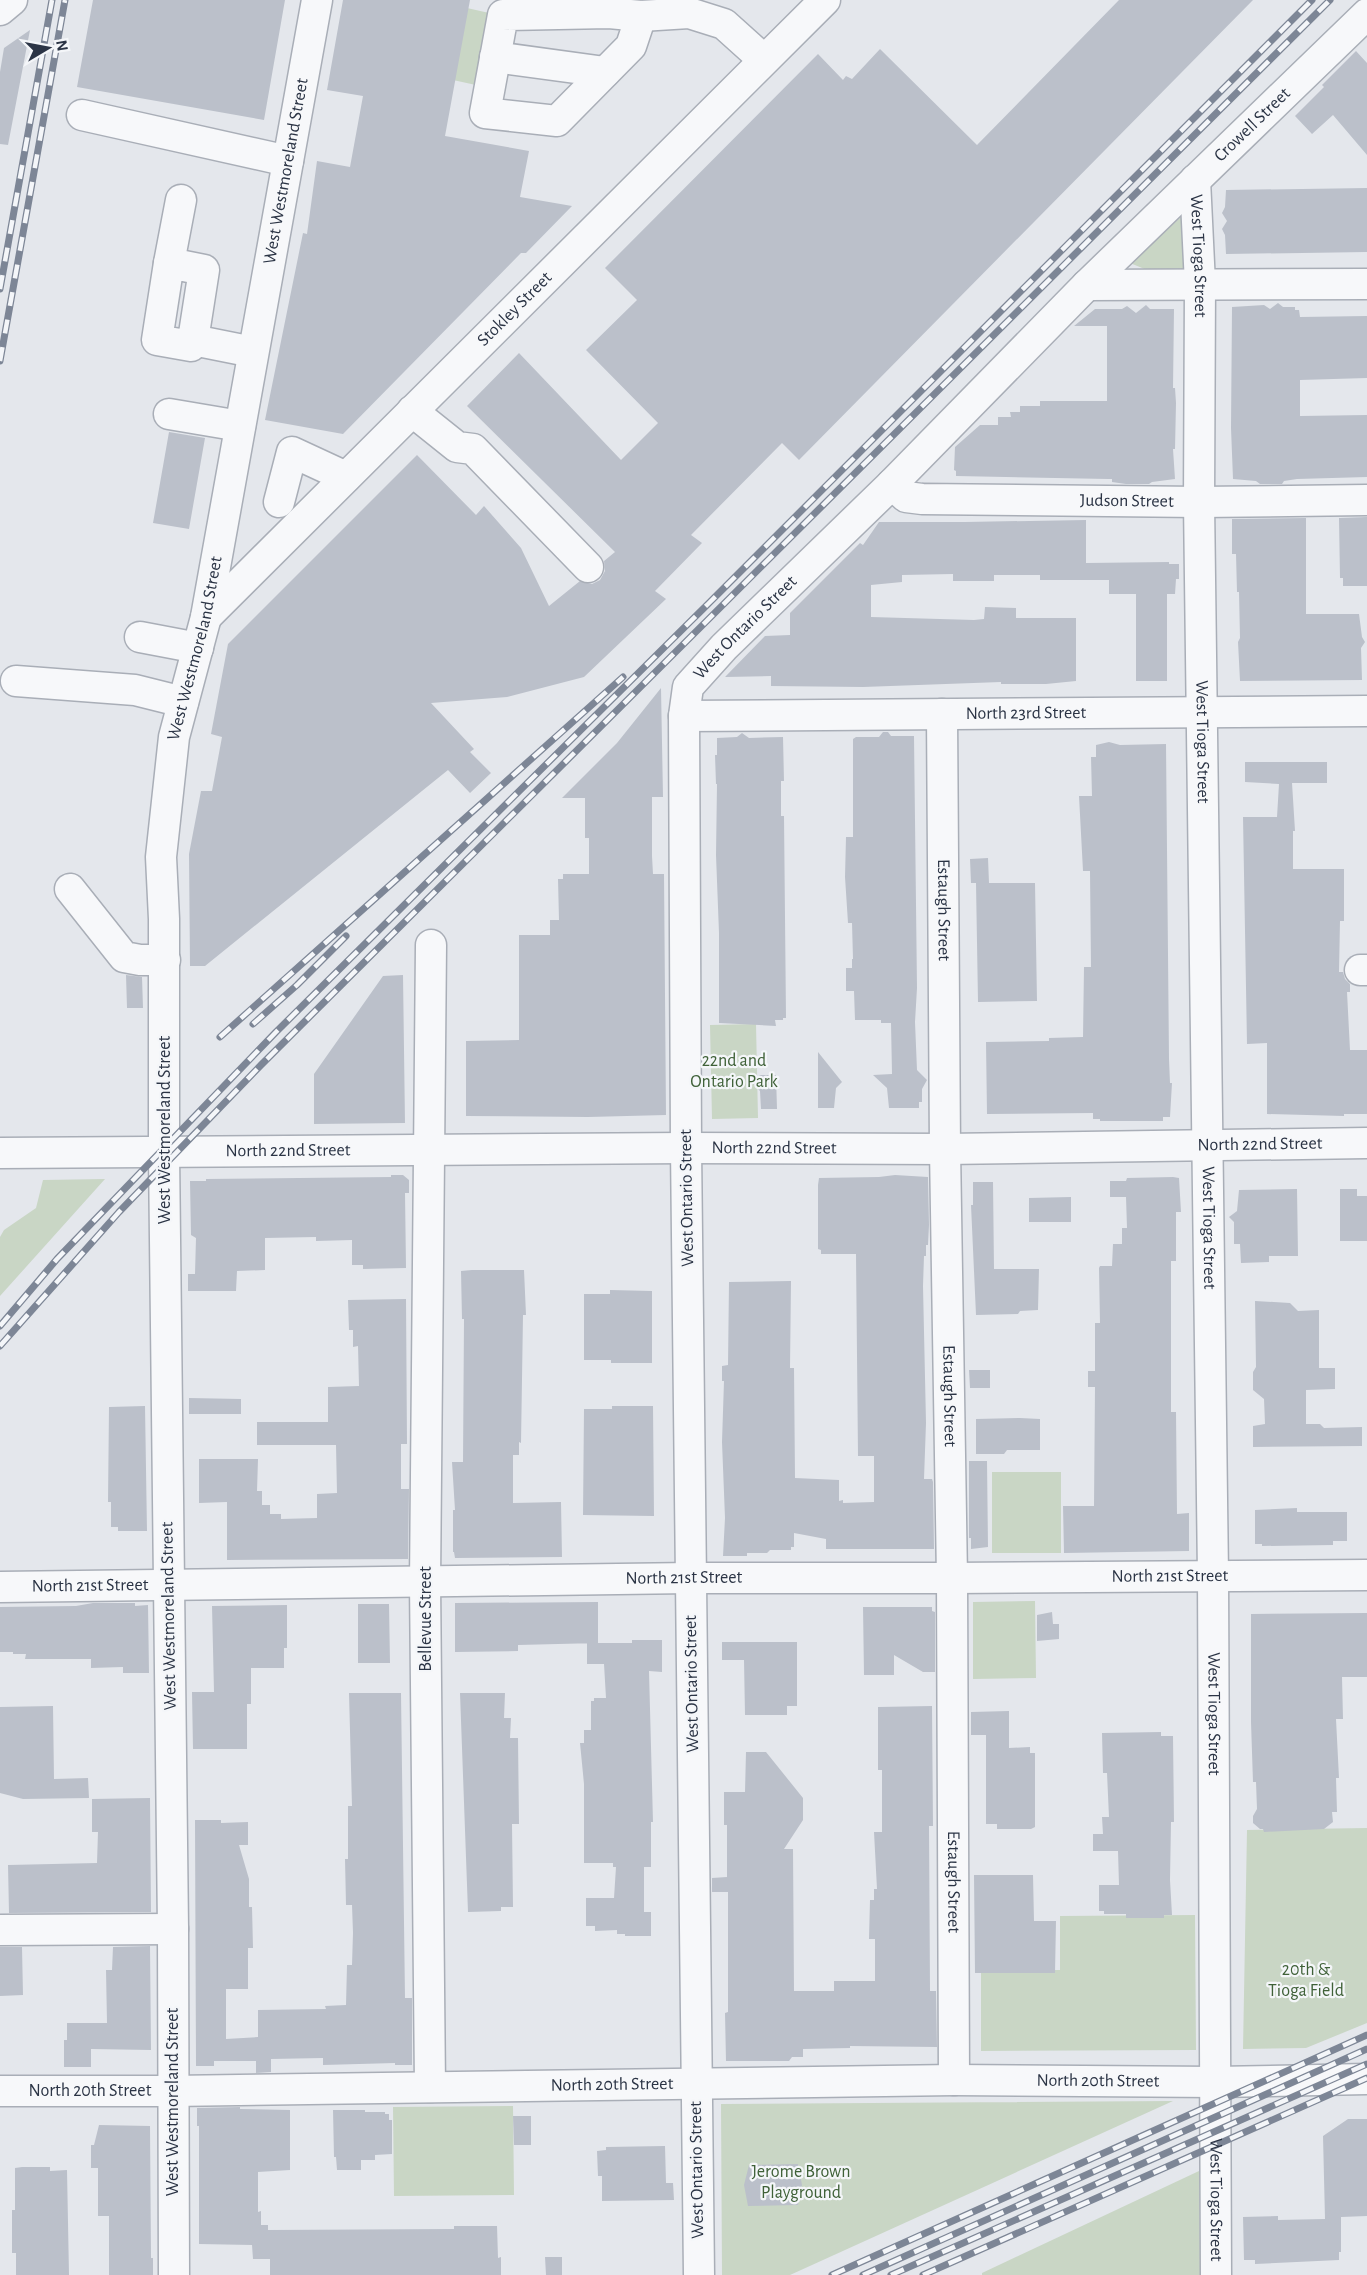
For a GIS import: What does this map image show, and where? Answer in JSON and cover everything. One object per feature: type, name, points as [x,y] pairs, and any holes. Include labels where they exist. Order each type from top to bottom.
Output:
[{"type":"street","points":[[0,10],[12,0]]},
{"type":"street","name":"West Westmoreland Street","points":[[174,2275],[173,1929],[164,1153],[165,960],[161,857],[174,737],[206,617],[317,0]]},
{"type":"street","name":"Stokley Street","points":[[206,617],[825,0]]},
{"type":"street","points":[[641,16],[631,46],[558,121],[485,113],[503,15],[609,13],[641,16],[689,13],[724,24],[764,60]]},
{"type":"street","name":"Crowell Street","points":[[1087,285],[1367,14]]},
{"type":"street","points":[[495,57],[605,72]]},
{"type":"street","points":[[82,115],[288,161]]},
{"type":"street","name":"West Tioga Street","points":[[1195,180],[1200,284],[1199,502],[1213,1575],[1216,2275]]},
{"type":"street","points":[[181,200],[169,263],[204,270],[193,340],[253,352]]},
{"type":"street","points":[[1087,285],[1367,284]]},
{"type":"street","name":"West Ontario Street","points":[[699,2275],[686,1148],[684,716],[688,687],[724,648],[891,484],[1087,285]]},
{"type":"street","points":[[412,411],[457,447],[473,449],[588,567]]},
{"type":"street","points":[[169,414],[240,426]]},
{"type":"street","points":[[279,502],[292,452],[346,477]]},
{"type":"street","name":"Judson Street","points":[[891,484],[906,496],[922,499],[1199,502],[1367,500]]},
{"type":"street","points":[[140,637],[198,648]]},
{"type":"street","points":[[16,681],[135,690],[183,702]]},
{"type":"street","name":"North 23rd Street","points":[[684,716],[1367,711]]},
{"type":"street","name":"Estaugh Street","points":[[942,714],[945,1149],[952,1578],[954,2080]]},
{"type":"street","points":[[70,888],[124,957],[140,960],[165,960]]},
{"type":"street","name":"Bellevue Street","points":[[430,2087],[425,1582],[431,945]]},
{"type":"street","name":"North 22nd Street","points":[[0,1153],[686,1148],[945,1149],[1367,1143]]},
{"type":"street","name":"North 21st Street","points":[[0,1587],[691,1578],[1367,1575]]},
{"type":"street","points":[[0,1930],[173,1929]]},
{"type":"street","name":"North 20th Street","points":[[0,2091],[172,2091],[954,2080],[1216,2082],[1367,2079]]},
{"type":"green space","points":[[467,8],[498,15],[485,87],[453,80]]},
{"type":"green space","points":[[1190,209],[1192,268],[1147,270],[1130,263]]},
{"type":"green space","name":"22nd and Ontario Park","points":[[756,1024],[758,1118],[712,1119],[710,1025]]},
{"type":"green space","points":[[105,1179],[0,1296],[0,1237],[4,1230],[36,1208],[43,1180]]},
{"type":"green space","points":[[992,1472],[1061,1472],[1061,1553],[992,1553]]},
{"type":"green space","points":[[1035,1601],[1036,1678],[973,1679],[973,1602]]},
{"type":"green space","name":"20th & Tioga Field","points":[[1367,1828],[1367,2023],[1306,2048],[1243,2049],[1247,1830]]},
{"type":"green space","points":[[1195,1915],[1196,2050],[981,2051],[981,1971],[1060,1970],[1060,1916]]},
{"type":"green space","name":"Jerome Brown Playground","points":[[1173,2101],[790,2275],[722,2275],[721,2104]]},
{"type":"green space","points":[[513,2106],[514,2195],[394,2196],[393,2107]]},
{"type":"green space","points":[[1199,2171],[1200,2275],[982,2275],[982,2273]]},
{"type":"building","points":[[93,0],[285,0],[264,120],[77,87]]},
{"type":"building","points":[[343,0],[470,0],[445,136],[529,151],[520,197],[572,206],[526,253],[521,253],[343,434],[265,420],[303,233],[307,234],[317,161],[350,167],[363,96],[327,90]]},
{"type":"building","points":[[1119,0],[1253,0],[799,460],[782,443],[691,535],[702,543],[655,591],[666,599],[584,677],[507,697],[431,703],[474,749],[470,752],[491,773],[470,793],[448,770],[205,966],[190,966],[189,854],[201,791],[212,791],[222,737],[211,734],[228,644],[417,455],[476,515],[484,506],[521,548],[549,606],[580,581],[592,584],[600,580],[605,571],[604,561],[615,552],[467,406],[519,353],[621,460],[658,423],[586,350],[637,300],[605,268],[818,54],[843,80],[846,76],[852,79],[880,49],[977,145]]},
{"type":"building","points":[[30,30],[8,145],[0,144],[0,72],[4,48]]},
{"type":"building","points":[[1356,51],[1367,63],[1367,155],[1333,115],[1312,134],[1295,116]]},
{"type":"building","points":[[1367,188],[1367,252],[1226,254],[1225,235],[1222,229],[1227,221],[1222,213],[1225,207],[1226,190]]},
{"type":"building","points":[[1278,303],[1283,307],[1295,307],[1295,310],[1299,310],[1300,317],[1367,316],[1367,378],[1300,380],[1300,416],[1367,415],[1367,477],[1297,479],[1284,481],[1282,484],[1260,484],[1256,481],[1233,479],[1232,307],[1264,305],[1270,309]]},
{"type":"building","points":[[1146,305],[1150,309],[1174,309],[1173,388],[1175,388],[1176,403],[1175,449],[1173,449],[1175,479],[1149,484],[1126,484],[1112,482],[1112,479],[956,476],[955,447],[980,425],[998,425],[998,417],[1011,417],[1010,412],[1020,412],[1020,406],[1040,406],[1040,401],[1107,401],[1107,326],[1074,326],[1095,309],[1122,309],[1127,306],[1136,313]]},
{"type":"building","points":[[169,432],[205,438],[189,529],[153,523]]},
{"type":"building","points":[[1367,517],[1367,586],[1343,586],[1343,578],[1340,578],[1339,518]]},
{"type":"building","points":[[1306,518],[1306,614],[1359,614],[1362,637],[1365,642],[1361,648],[1362,680],[1240,681],[1239,592],[1237,592],[1236,554],[1232,554],[1232,519]]},
{"type":"building","points":[[1086,520],[1086,563],[1169,562],[1169,564],[1179,564],[1179,579],[1176,579],[1175,594],[1167,594],[1167,681],[1136,681],[1136,594],[1109,594],[1109,580],[1040,580],[1040,575],[994,575],[994,581],[953,581],[953,574],[902,575],[902,582],[871,585],[871,617],[974,620],[984,619],[985,607],[1016,608],[1016,618],[1076,618],[1076,681],[1046,684],[1001,684],[1001,682],[863,687],[771,686],[771,676],[725,677],[765,636],[790,635],[790,613],[860,543],[863,545],[879,522]]},
{"type":"building","points":[[661,688],[663,797],[652,797],[652,856],[653,874],[664,874],[666,1115],[466,1116],[466,1041],[519,1040],[519,935],[550,935],[550,920],[559,920],[558,879],[563,879],[563,874],[589,874],[589,838],[585,838],[585,798],[562,798],[617,743]]},
{"type":"building","points":[[883,732],[888,732],[891,736],[914,736],[917,988],[915,1022],[917,1070],[927,1080],[922,1089],[922,1102],[919,1102],[919,1108],[889,1108],[887,1088],[873,1075],[892,1074],[891,1023],[881,1023],[881,1020],[855,1020],[854,991],[846,991],[846,968],[852,968],[853,959],[852,923],[848,923],[845,877],[846,837],[853,837],[853,739],[879,737]]},
{"type":"building","points":[[742,733],[749,738],[783,737],[784,781],[781,781],[781,816],[784,816],[786,1018],[775,1020],[776,1026],[719,1023],[715,755],[717,755],[717,738],[737,737]]},
{"type":"building","points":[[1109,742],[1120,745],[1166,744],[1169,1059],[1170,1083],[1172,1083],[1170,1117],[1163,1117],[1163,1121],[1100,1121],[1100,1119],[1093,1119],[1093,1113],[987,1114],[986,1042],[1049,1041],[1049,1038],[1083,1037],[1084,967],[1091,967],[1090,871],[1083,871],[1079,796],[1092,796],[1091,757],[1096,757],[1096,745]]},
{"type":"building","points":[[1245,762],[1327,762],[1327,783],[1292,783],[1295,831],[1293,831],[1293,869],[1344,869],[1344,921],[1340,921],[1339,972],[1343,972],[1350,984],[1350,992],[1347,992],[1350,1050],[1367,1050],[1367,1114],[1344,1114],[1344,1116],[1267,1114],[1267,1043],[1247,1044],[1243,817],[1277,817],[1279,784],[1245,782]]},
{"type":"building","points":[[988,858],[989,883],[971,883],[970,859]]},
{"type":"building","points":[[976,883],[1035,883],[1037,1001],[978,1002]]},
{"type":"building","points":[[126,975],[142,977],[143,1008],[127,1008]]},
{"type":"building","points":[[403,975],[405,1123],[314,1124],[314,1074],[383,976]]},
{"type":"building","points":[[818,1052],[842,1082],[836,1088],[834,1108],[818,1108]]},
{"type":"building","points":[[760,1075],[776,1075],[777,1109],[761,1109],[760,1091],[752,1083]]},
{"type":"building","points":[[391,1175],[403,1175],[409,1180],[409,1193],[405,1193],[406,1268],[363,1269],[363,1265],[352,1265],[352,1240],[316,1241],[316,1237],[265,1238],[265,1270],[237,1271],[236,1291],[188,1291],[188,1274],[195,1274],[196,1238],[191,1235],[190,1181],[391,1177]]},
{"type":"building","points":[[895,1175],[928,1177],[929,1225],[928,1245],[926,1245],[926,1256],[924,1256],[923,1286],[926,1423],[924,1479],[932,1479],[933,1482],[934,1549],[826,1549],[826,1539],[794,1533],[794,1547],[791,1547],[791,1550],[747,1553],[747,1556],[723,1556],[725,1518],[722,1366],[728,1365],[729,1282],[791,1281],[790,1368],[794,1368],[795,1478],[839,1480],[839,1501],[843,1500],[843,1503],[874,1502],[874,1456],[858,1456],[856,1254],[821,1254],[821,1250],[818,1249],[818,1185],[819,1178]]},
{"type":"building","points":[[1127,1178],[1179,1178],[1181,1212],[1176,1212],[1176,1261],[1171,1261],[1171,1412],[1176,1412],[1177,1514],[1189,1513],[1189,1551],[1064,1553],[1063,1506],[1094,1506],[1095,1387],[1088,1387],[1088,1371],[1095,1371],[1095,1323],[1100,1323],[1099,1268],[1100,1266],[1112,1266],[1113,1244],[1122,1244],[1122,1228],[1127,1228],[1126,1197],[1110,1197],[1110,1181],[1126,1181]]},
{"type":"building","points":[[973,1182],[993,1182],[994,1269],[1039,1269],[1038,1310],[1020,1311],[1018,1314],[976,1315],[971,1205],[973,1205]]},
{"type":"building","points":[[1297,1189],[1298,1256],[1269,1256],[1269,1262],[1241,1263],[1240,1244],[1234,1244],[1234,1222],[1229,1217],[1237,1211],[1239,1190]]},
{"type":"building","points":[[1340,1189],[1357,1189],[1357,1196],[1367,1196],[1367,1241],[1340,1241]]},
{"type":"building","points":[[1071,1197],[1071,1222],[1029,1222],[1029,1198]]},
{"type":"building","points":[[524,1270],[526,1315],[523,1315],[521,1443],[519,1442],[519,1455],[513,1455],[513,1503],[561,1502],[562,1557],[455,1558],[453,1552],[453,1510],[455,1510],[452,1462],[463,1462],[464,1319],[462,1319],[461,1271]]},
{"type":"building","points":[[610,1290],[652,1291],[652,1363],[611,1363],[611,1360],[584,1360],[584,1294],[610,1294]]},
{"type":"building","points":[[406,1299],[407,1444],[401,1444],[401,1489],[409,1489],[408,1559],[227,1560],[227,1502],[199,1503],[199,1459],[258,1459],[257,1491],[262,1491],[262,1505],[270,1505],[270,1514],[281,1514],[281,1519],[317,1518],[317,1494],[337,1493],[336,1445],[257,1445],[257,1422],[328,1422],[328,1387],[359,1386],[358,1346],[353,1347],[353,1330],[349,1330],[348,1300]]},
{"type":"building","points":[[1255,1301],[1290,1303],[1298,1311],[1319,1310],[1319,1368],[1335,1368],[1335,1389],[1306,1390],[1306,1424],[1320,1424],[1324,1428],[1362,1427],[1362,1446],[1253,1447],[1253,1426],[1265,1424],[1264,1399],[1253,1390],[1253,1372],[1256,1367]]},
{"type":"building","points":[[969,1370],[990,1370],[990,1388],[970,1388]]},
{"type":"building","points":[[189,1398],[241,1399],[241,1414],[189,1414]]},
{"type":"building","points":[[145,1406],[147,1531],[118,1531],[118,1527],[111,1527],[111,1502],[108,1502],[109,1407]]},
{"type":"building","points":[[612,1406],[653,1406],[654,1516],[583,1515],[584,1409],[612,1409]]},
{"type":"building","points":[[976,1419],[1040,1419],[1040,1450],[1007,1450],[1004,1454],[976,1454]]},
{"type":"building","points":[[969,1461],[987,1461],[988,1547],[971,1549]]},
{"type":"building","points":[[1297,1508],[1297,1512],[1347,1512],[1347,1541],[1333,1541],[1333,1545],[1262,1546],[1262,1544],[1255,1544],[1255,1510]]},
{"type":"building","points":[[598,1602],[598,1643],[518,1645],[518,1651],[455,1652],[455,1603]]},
{"type":"building","points":[[93,1603],[148,1605],[149,1673],[123,1673],[123,1667],[91,1668],[91,1659],[25,1659],[26,1654],[0,1652],[0,1607],[76,1606]]},
{"type":"building","points":[[358,1604],[389,1604],[390,1663],[358,1663]]},
{"type":"building","points":[[287,1605],[287,1648],[284,1648],[284,1668],[251,1668],[251,1704],[247,1704],[247,1749],[193,1749],[192,1692],[214,1692],[212,1606]]},
{"type":"building","points":[[863,1607],[932,1607],[932,1611],[935,1612],[935,1672],[923,1672],[894,1655],[894,1675],[864,1675]]},
{"type":"building","points":[[1052,1612],[1053,1624],[1059,1624],[1059,1639],[1037,1641],[1037,1615]]},
{"type":"building","points":[[1367,1613],[1367,1677],[1342,1677],[1343,1719],[1336,1719],[1339,1778],[1336,1778],[1337,1812],[1332,1812],[1333,1822],[1324,1829],[1264,1832],[1253,1823],[1253,1816],[1257,1809],[1256,1782],[1253,1782],[1251,1722],[1251,1614]]},
{"type":"building","points":[[632,1640],[662,1640],[662,1672],[649,1671],[653,1822],[651,1822],[651,1867],[644,1867],[644,1912],[651,1912],[651,1936],[625,1936],[625,1934],[617,1934],[617,1930],[595,1931],[595,1926],[586,1926],[586,1898],[614,1898],[616,1867],[613,1867],[613,1863],[584,1863],[584,1784],[580,1743],[584,1743],[584,1730],[591,1730],[591,1701],[594,1701],[594,1698],[606,1698],[604,1664],[587,1664],[587,1643],[632,1643]]},
{"type":"building","points":[[722,1642],[797,1642],[797,1706],[787,1706],[787,1715],[745,1715],[744,1660],[722,1660]]},
{"type":"building","points":[[349,1693],[401,1693],[405,1998],[412,1998],[412,2065],[395,2065],[395,2063],[323,2065],[323,2058],[271,2059],[271,2072],[256,2073],[256,2061],[214,2061],[214,2066],[196,2066],[195,1820],[221,1820],[221,1823],[248,1822],[248,1845],[239,1845],[249,1879],[253,1948],[248,1948],[248,1989],[226,1989],[226,2039],[258,2037],[258,2010],[326,2009],[325,2006],[346,2005],[347,1965],[352,1965],[353,1933],[352,1905],[346,1905],[345,1859],[348,1859],[348,1806],[352,1806]]},
{"type":"building","points":[[460,1693],[505,1693],[504,1718],[511,1718],[510,1738],[518,1738],[519,1824],[512,1824],[513,1907],[501,1907],[501,1911],[468,1912]]},
{"type":"building","points":[[53,1706],[54,1779],[88,1778],[89,1798],[23,1799],[0,1793],[0,1707]]},
{"type":"building","points":[[932,1706],[933,1826],[929,1826],[930,1991],[936,1991],[937,2047],[850,2046],[850,2048],[803,2049],[803,2057],[792,2057],[789,2061],[726,2061],[728,1892],[712,1892],[712,1878],[727,1877],[727,1825],[724,1825],[724,1792],[745,1792],[746,1752],[766,1752],[803,1798],[803,1820],[784,1849],[793,1849],[794,1991],[834,1991],[834,1981],[875,1981],[875,1939],[869,1939],[870,1900],[874,1900],[874,1889],[877,1889],[874,1832],[882,1832],[882,1770],[878,1770],[878,1707]]},
{"type":"building","points":[[1009,1711],[1009,1748],[1030,1747],[1030,1753],[1035,1753],[1035,1827],[1031,1829],[997,1829],[997,1824],[986,1824],[986,1735],[971,1735],[971,1712]]},
{"type":"building","points":[[1161,1732],[1161,1736],[1173,1736],[1174,1822],[1171,1822],[1170,1880],[1172,1915],[1164,1915],[1164,1918],[1126,1918],[1126,1914],[1104,1914],[1104,1911],[1099,1911],[1099,1885],[1119,1885],[1118,1851],[1093,1851],[1093,1834],[1103,1834],[1102,1817],[1109,1817],[1107,1773],[1103,1773],[1102,1733]]},
{"type":"building","points":[[150,1798],[151,1912],[9,1913],[8,1865],[97,1863],[98,1832],[92,1832],[92,1799]]},
{"type":"building","points":[[974,1875],[1033,1875],[1034,1921],[1056,1921],[1055,1973],[975,1973]]},
{"type":"building","points":[[150,1946],[151,2050],[91,2049],[91,2067],[64,2067],[64,2040],[67,2040],[67,2023],[107,2023],[106,1970],[112,1970],[113,1947]]},
{"type":"building","points":[[0,1947],[22,1947],[23,1995],[0,1996]]},
{"type":"building","points":[[240,2107],[240,2109],[290,2110],[290,2170],[258,2172],[258,2212],[261,2211],[261,2225],[268,2225],[268,2230],[454,2229],[454,2226],[497,2226],[501,2275],[270,2275],[270,2259],[253,2259],[252,2245],[199,2244],[197,2108]]},
{"type":"building","points":[[333,2110],[365,2110],[365,2112],[389,2114],[389,2120],[392,2120],[392,2154],[375,2155],[375,2160],[361,2160],[361,2170],[337,2170],[336,2157],[334,2157]]},
{"type":"building","points":[[513,2116],[531,2116],[531,2145],[514,2145]]},
{"type":"building","points":[[1348,2119],[1367,2119],[1367,2216],[1341,2217],[1339,2260],[1255,2264],[1255,2260],[1244,2260],[1243,2217],[1278,2216],[1278,2220],[1325,2219],[1323,2136]]},
{"type":"building","points":[[99,2125],[150,2126],[153,2275],[109,2275],[109,2216],[98,2216],[98,2168],[91,2168],[91,2145],[94,2145]]},
{"type":"building","points":[[665,2146],[666,2183],[673,2183],[674,2200],[602,2201],[602,2176],[598,2176],[597,2151],[606,2150],[606,2147]]},
{"type":"building","points":[[798,2164],[802,2185],[798,2205],[748,2206],[744,2185],[749,2165]]},
{"type":"building","points":[[50,2167],[50,2171],[67,2170],[69,2275],[16,2275],[16,2253],[12,2253],[12,2210],[15,2210],[15,2168]]},
{"type":"building","points":[[545,2257],[562,2257],[562,2275],[546,2275]]},
{"type":"railway","points":[[0,289],[52,0]]},
{"type":"railway","points":[[0,361],[65,0]]},
{"type":"railway","points":[[0,1326],[57,1259],[276,1032],[1312,0]]},
{"type":"railway","points":[[0,1346],[119,1212],[261,1065],[1330,0]]},
{"type":"railway","points":[[220,1037],[623,677]]},
{"type":"railway","points":[[253,1024],[297,985],[346,936]]},
{"type":"railway","points":[[832,2275],[1367,2035]]},
{"type":"railway","points":[[863,2275],[1367,2049]]},
{"type":"railway","points":[[891,2275],[1367,2064]]},
{"type":"railway","points":[[923,2275],[1367,2078]]}]
